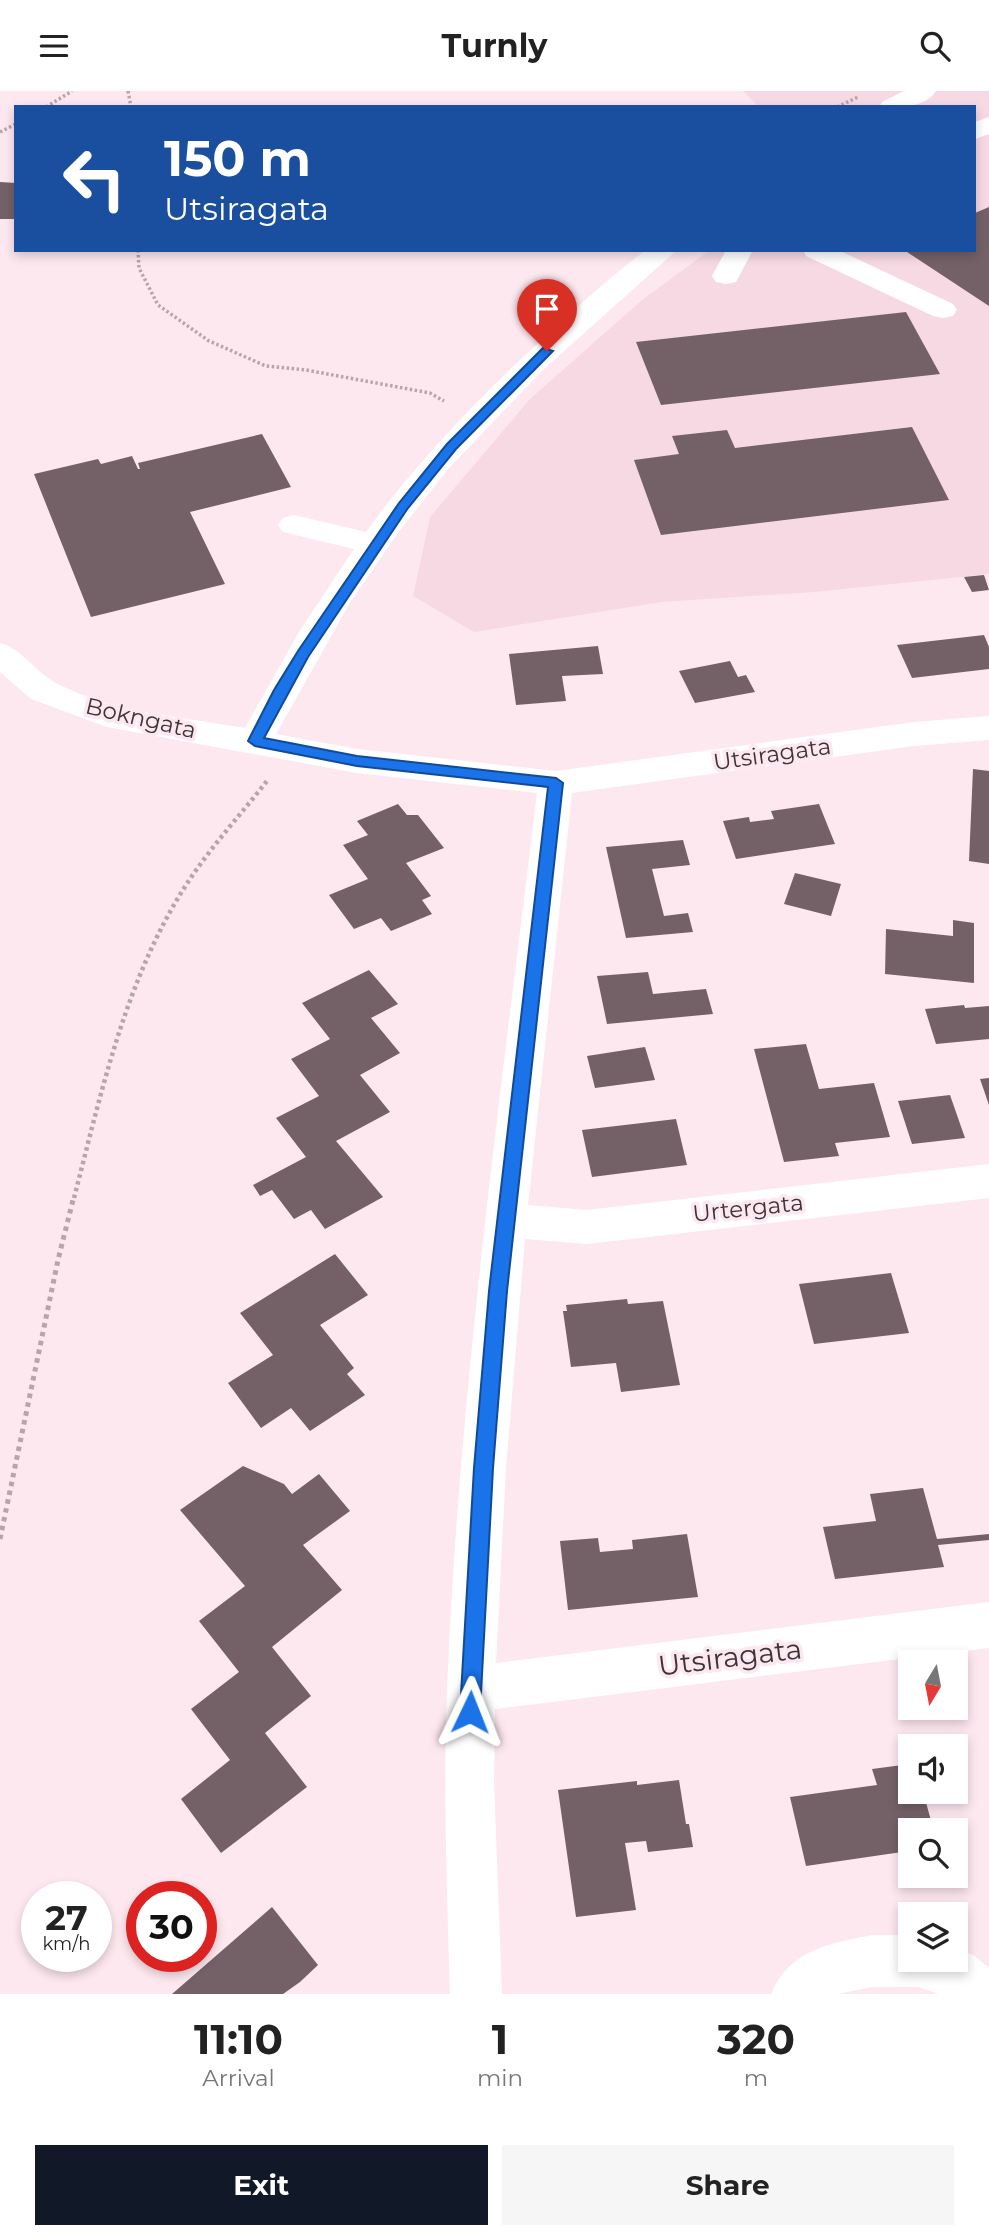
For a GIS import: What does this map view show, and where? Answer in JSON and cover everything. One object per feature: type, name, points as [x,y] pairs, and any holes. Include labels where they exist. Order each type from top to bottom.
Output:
[{"type":"street","points":[[895,105],[924,91]]},
{"type":"street","points":[[270,745],[281,690],[375,544],[438,461],[567,331],[662,252]]},
{"type":"street","points":[[726,276],[739,252]]},
{"type":"street","points":[[820,252],[943,310]]},
{"type":"street","points":[[294,525],[375,544]]},
{"type":"street","name":"Bokngata","points":[[0,654],[43,691],[107,715],[270,745]]},
{"type":"street","name":"Utsiragata","points":[[270,745],[357,761],[556,783],[914,734],[989,728]]},
{"type":"street","points":[[475,1994],[469,1782],[471,1689],[484,1468],[506,1220],[556,783]]},
{"type":"street","name":"Urtergata","points":[[506,1220],[587,1227],[989,1181]]},
{"type":"street","name":"Utsiragata","points":[[471,1689],[989,1625]]},
{"type":"street","points":[[797,1994],[827,1970],[872,1961],[918,1961],[957,1974],[978,1994]]},
{"type":"path","points":[[49,105],[72,91]]},
{"type":"path","points":[[138,252],[139,268],[158,305],[209,341],[266,366],[306,370],[430,393],[478,418]]},
{"type":"path","points":[[0,1539],[58,1260],[109,1062],[148,957],[188,882],[229,826],[262,789],[270,745]]},
{"type":"shaded area","points":[[743,91],[989,91],[989,574],[815,592],[662,602],[474,632],[413,596],[430,517],[530,399],[642,300],[707,252],[976,252],[976,105],[757,105]]},
{"type":"building","points":[[0,182],[14,183],[14,219],[0,219]]},
{"type":"building","points":[[989,207],[989,306],[907,252],[976,252],[976,213]]},
{"type":"building","points":[[906,312],[940,374],[661,405],[636,342]]},
{"type":"building","points":[[912,427],[949,500],[661,535],[634,460],[679,454],[672,436],[727,430],[735,448]]},
{"type":"building","points":[[262,434],[291,487],[190,512],[225,584],[91,617],[34,474],[98,459],[101,464],[132,456],[140,469],[138,463]]},
{"type":"building","points":[[984,575],[989,590],[972,592],[964,577]]},
{"type":"building","points":[[984,635],[989,647],[989,669],[912,678],[897,645]]},
{"type":"building","points":[[598,646],[603,674],[562,676],[566,701],[516,705],[509,654]]},
{"type":"building","points":[[730,661],[738,677],[746,675],[755,692],[695,703],[679,671]]},
{"type":"building","points":[[973,769],[989,771],[989,864],[969,861]]},
{"type":"building","points":[[398,804],[407,815],[418,815],[444,848],[406,863],[431,896],[422,900],[432,914],[391,931],[381,918],[354,929],[329,895],[368,879],[343,845],[368,835],[357,821]]},
{"type":"building","points":[[819,804],[835,844],[736,859],[723,821],[749,817],[750,822],[774,819],[771,811]]},
{"type":"building","points":[[683,840],[690,865],[652,869],[664,916],[688,913],[693,932],[626,938],[606,847]]},
{"type":"building","points":[[795,873],[841,884],[831,916],[784,904]]},
{"type":"building","points":[[953,920],[974,923],[974,983],[885,974],[886,929],[953,936]]},
{"type":"building","points":[[369,970],[398,1004],[371,1018],[400,1053],[360,1075],[390,1112],[336,1141],[383,1197],[325,1229],[311,1210],[294,1219],[272,1190],[260,1196],[253,1185],[306,1157],[276,1118],[319,1096],[291,1059],[330,1039],[302,1003]]},
{"type":"building","points":[[648,972],[653,994],[706,989],[713,1014],[607,1024],[597,976]]},
{"type":"building","points":[[964,1005],[965,1008],[989,1006],[989,1039],[936,1044],[925,1009]]},
{"type":"building","points":[[806,1044],[819,1089],[874,1083],[890,1137],[835,1143],[839,1156],[784,1162],[754,1049]]},
{"type":"building","points":[[645,1047],[655,1080],[595,1088],[587,1056]]},
{"type":"building","points":[[989,1078],[989,1105],[980,1079]]},
{"type":"building","points":[[950,1095],[965,1138],[912,1144],[898,1101]]},
{"type":"building","points":[[676,1119],[687,1165],[592,1177],[582,1130]]},
{"type":"building","points":[[335,1254],[368,1295],[320,1325],[354,1368],[347,1374],[365,1395],[310,1431],[291,1408],[261,1428],[228,1383],[273,1355],[240,1313]]},
{"type":"building","points":[[891,1273],[909,1333],[814,1344],[799,1284]]},
{"type":"building","points":[[627,1299],[628,1304],[663,1301],[680,1385],[621,1392],[616,1363],[571,1367],[563,1311],[567,1311],[566,1305]]},
{"type":"building","points":[[243,1466],[284,1484],[292,1494],[319,1474],[350,1511],[303,1545],[342,1590],[272,1647],[311,1696],[265,1733],[307,1787],[221,1853],[181,1799],[230,1760],[191,1709],[239,1672],[199,1621],[245,1586],[180,1510]]},
{"type":"building","points":[[923,1488],[937,1539],[989,1534],[989,1540],[938,1545],[944,1567],[835,1579],[823,1527],[876,1521],[870,1494]]},
{"type":"building","points":[[687,1534],[698,1597],[568,1610],[560,1541],[598,1538],[600,1552],[633,1549],[632,1540]]},
{"type":"building","points":[[898,1766],[898,1804],[926,1804],[930,1818],[898,1818],[898,1853],[806,1866],[790,1797],[877,1785],[872,1769]]},
{"type":"building","points":[[679,1780],[686,1824],[689,1824],[693,1847],[648,1852],[646,1841],[625,1843],[636,1910],[576,1917],[558,1790],[637,1781],[637,1785]]},
{"type":"building","points":[[272,1907],[318,1965],[283,1994],[172,1994],[197,1972],[217,1972],[217,1955]]},
{"type":"route","points":[[470,1712],[484,1468],[498,1291],[556,783],[357,761],[255,741],[303,654],[403,505],[438,461],[478,418],[547,351]]}]
